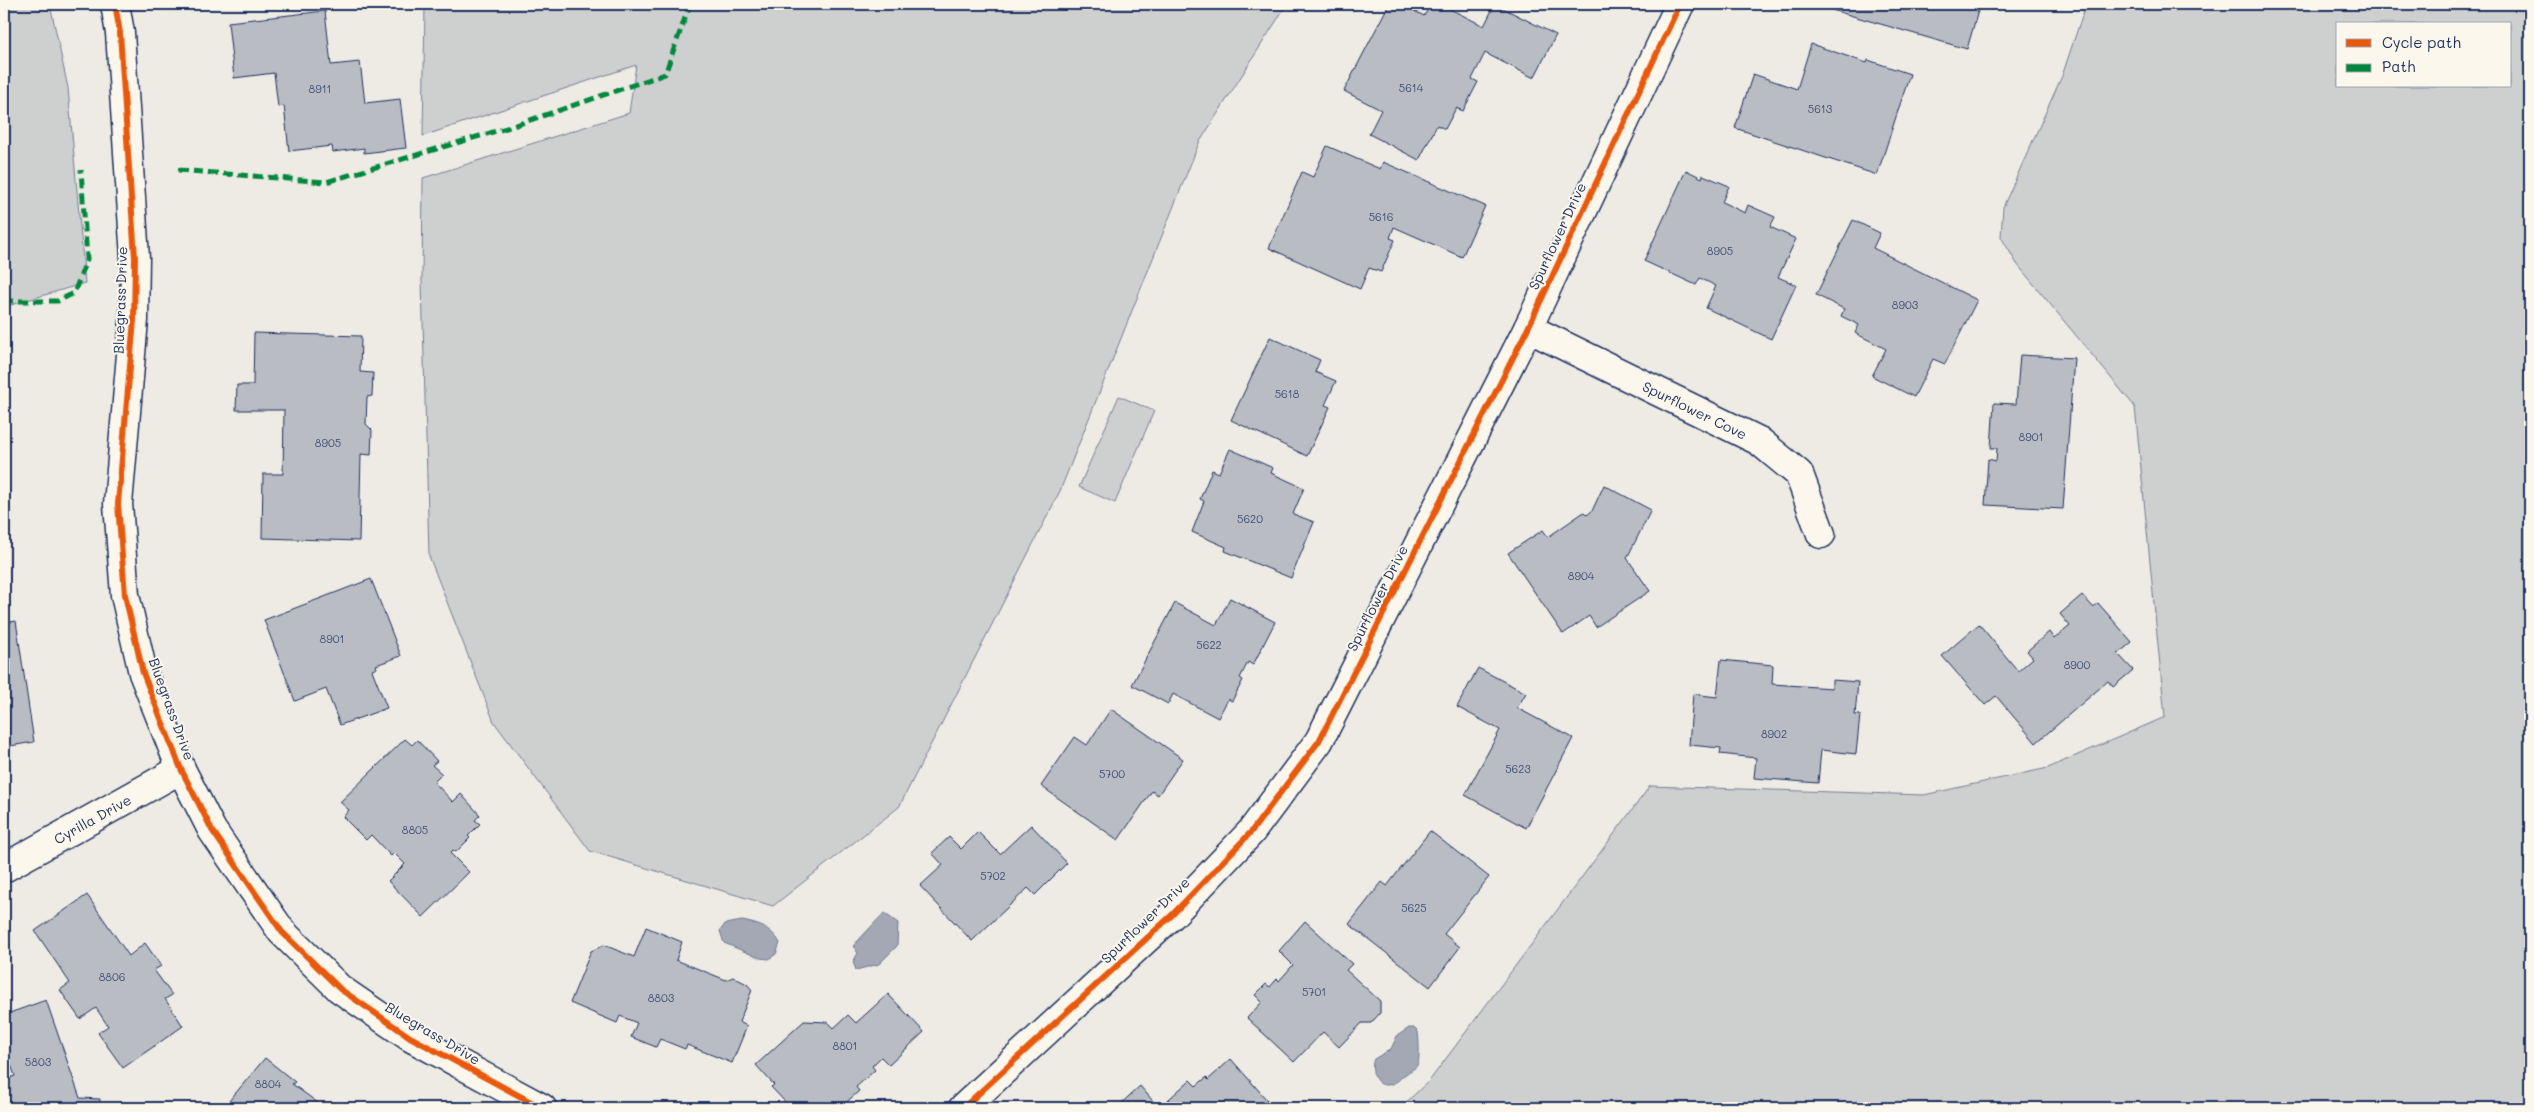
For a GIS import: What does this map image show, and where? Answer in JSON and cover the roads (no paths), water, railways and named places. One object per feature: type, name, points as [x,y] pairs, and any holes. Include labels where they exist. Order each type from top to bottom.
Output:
[{"type":"street","name":"Bluegrass Drive","points":[[115,4],[120,33],[135,258],[134,320],[118,504],[125,595],[143,673],[181,769],[212,830],[282,932],[340,989],[410,1037],[542,1108]]},
{"type":"street","name":"Spurflower Drive","points":[[963,1108],[1172,915],[1251,832],[1319,741],[1528,328],[1680,4]]},
{"type":"street","name":"Spurflower Cove","points":[[1528,328],[1759,441],[1799,474],[1821,534]]},
{"type":"street","name":"Cyrilla Drive","points":[[4,868],[181,769]]}]
